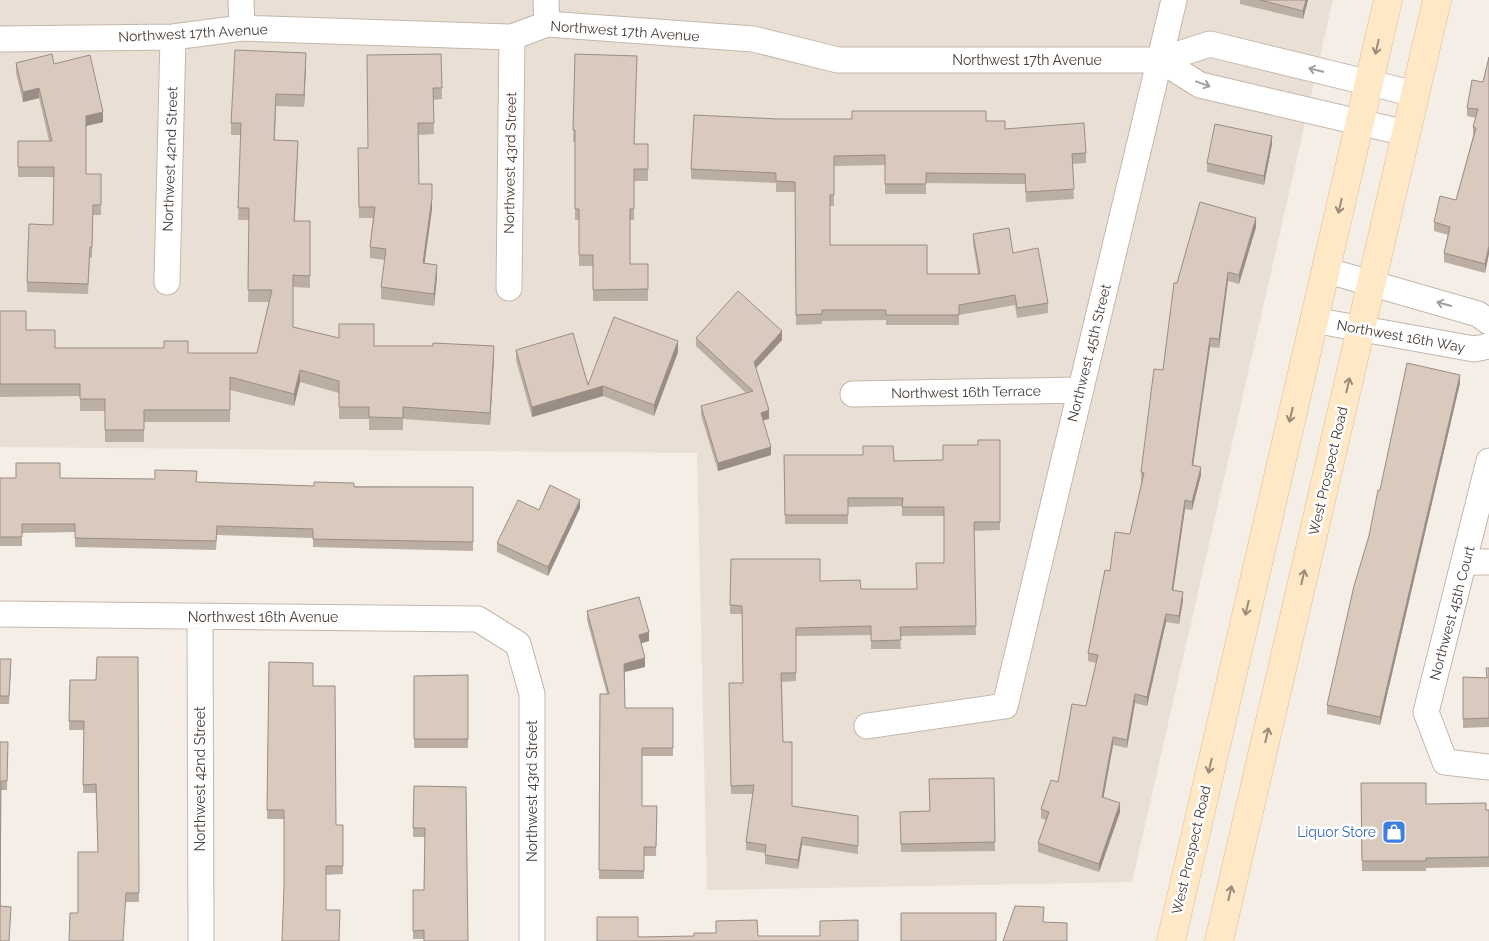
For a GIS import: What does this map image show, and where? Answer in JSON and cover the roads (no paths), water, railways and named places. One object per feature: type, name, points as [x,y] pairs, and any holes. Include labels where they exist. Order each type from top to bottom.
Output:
[{"type":"main road","name":"West Prospect Road","points":[[1171,941],[1388,0]]},
{"type":"main road","name":"West Prospect Road","points":[[1219,941],[1437,0]]},
{"type":"street","points":[[241,0],[242,28]]},
{"type":"street","name":"Northwest 45th Street","points":[[868,726],[1005,706],[1174,0]]},
{"type":"street","name":"Northwest 17th Avenue","points":[[0,39],[173,37],[242,28],[512,37],[546,12],[753,39],[838,60],[1160,60],[1210,44],[1415,94]]},
{"type":"street","name":"Northwest 42nd Street","points":[[167,282],[173,37]]},
{"type":"street","name":"Northwest 43rd Street","points":[[509,288],[512,37]]},
{"type":"street","points":[[1160,60],[1200,84],[1406,133]]},
{"type":"street","points":[[1325,270],[1478,314],[1489,322]]},
{"type":"street","name":"Northwest 16th Way","points":[[1313,320],[1474,349],[1489,346]]},
{"type":"street","name":"Northwest 16th Terrace","points":[[853,394],[1080,390]]},
{"type":"street","name":"Northwest 45th Court","points":[[1489,461],[1477,562],[1426,712],[1445,762],[1489,767]]},
{"type":"street","name":"Northwest 16th Avenue","points":[[0,614],[478,619],[518,644]]},
{"type":"street","name":"Northwest 42nd Street","points":[[200,617],[201,941]]},
{"type":"street","name":"Northwest 43rd Street","points":[[518,644],[532,694],[532,941]]},
{"type":"place","name":"Liquor Store","points":[[1394,832]]}]
